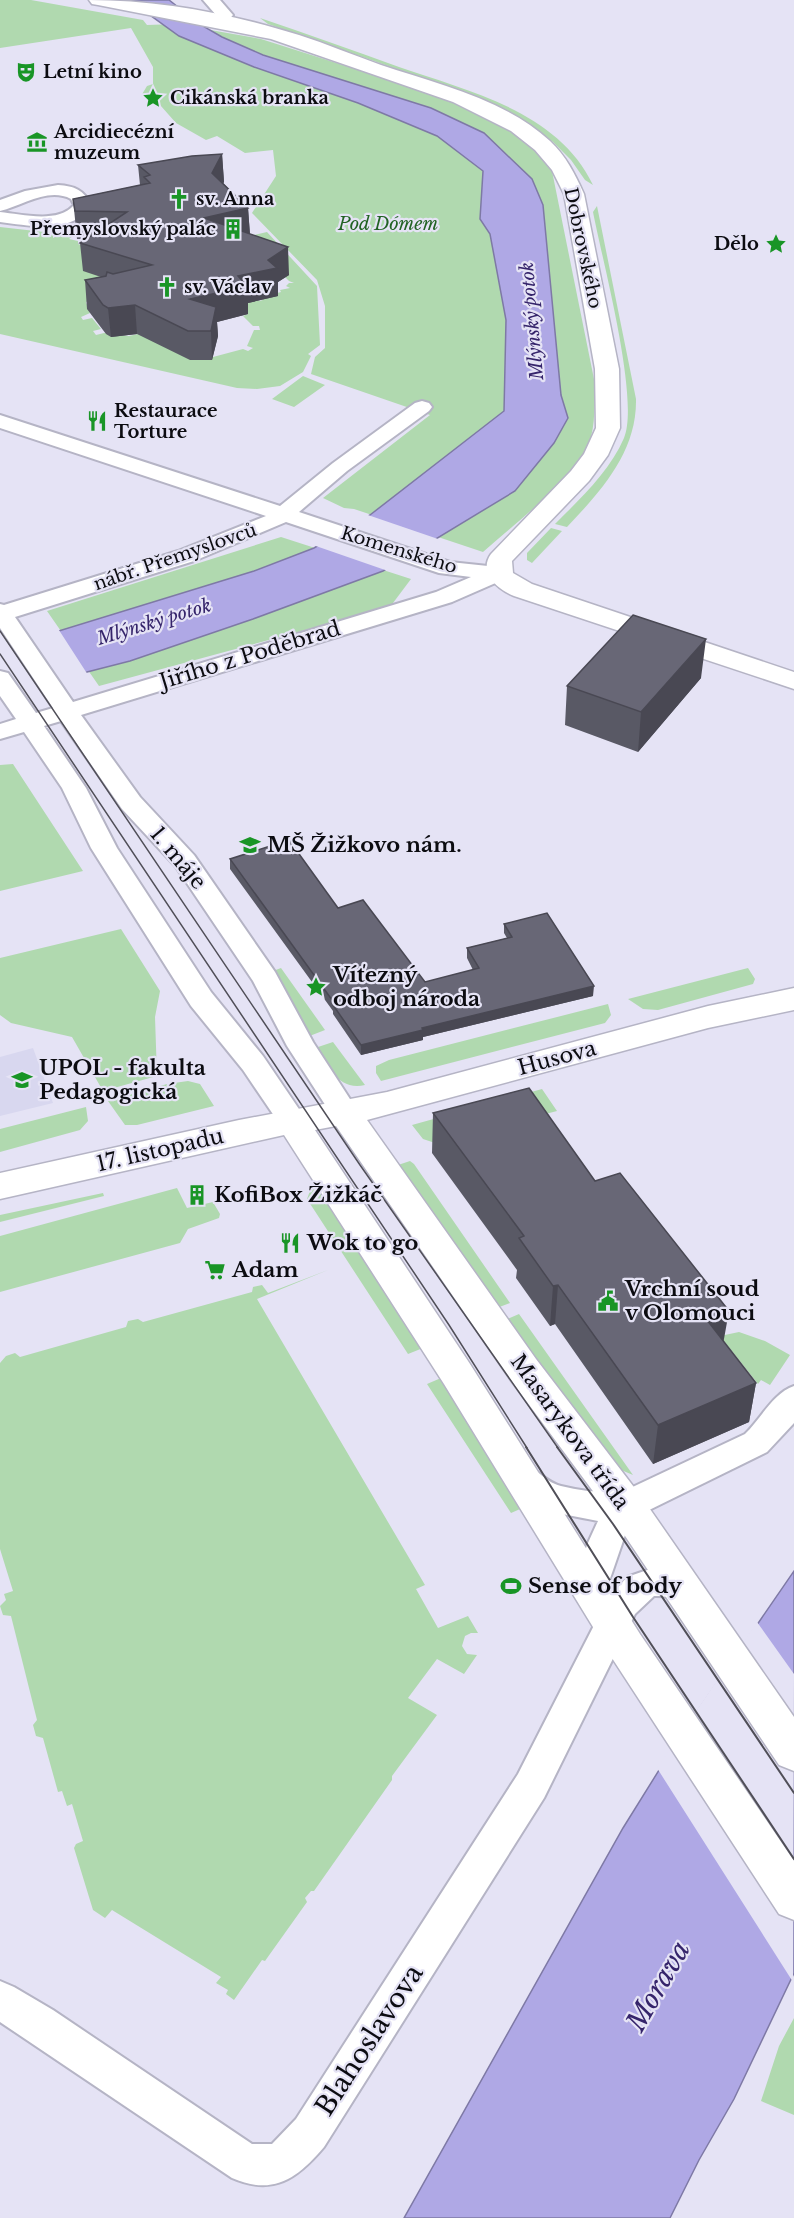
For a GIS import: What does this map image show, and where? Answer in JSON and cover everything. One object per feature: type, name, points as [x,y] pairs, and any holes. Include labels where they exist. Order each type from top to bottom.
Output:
[{"type":"main road","name":"Dobrovského","points":[[98,0],[190,17],[216,9],[287,38],[454,97],[492,113],[518,127],[540,143],[562,167],[571,183],[607,369],[608,428],[596,455],[580,476],[500,559],[499,573]]},
{"type":"main road","points":[[499,573],[511,585],[523,590],[794,681]]},
{"type":"main road","name":"Husova","points":[[320,1117],[424,1094],[708,1017],[794,999]]},
{"type":"main road","points":[[320,1117],[433,1336],[619,1635],[794,1899]]},
{"type":"main road","name":"17. listopadu","points":[[0,1185],[320,1117]]},
{"type":"main road","name":"Masarykova třída","points":[[320,1117],[523,1369],[640,1498],[674,1581],[794,1752]]},
{"type":"street","points":[[216,9],[235,0]]},
{"type":"street","points":[[0,206],[28,194],[50,190],[79,197],[83,205],[73,215],[53,221],[0,217]]},
{"type":"street","name":"nábř. Přemyslovců","points":[[2,615],[186,556],[252,531],[285,514],[297,501],[422,407]]},
{"type":"street","name":"Komenského","points":[[0,421],[429,562],[466,571],[499,573]]},
{"type":"street","name":"Jiřího z Poděbrad","points":[[0,732],[24,716],[444,597],[499,573]]},
{"type":"street","name":"1. máje","points":[[2,615],[108,773],[131,803],[188,866],[265,978],[301,1046],[320,1117]]},
{"type":"street","points":[[0,678],[74,788],[104,848],[201,999],[253,1062],[320,1117]]},
{"type":"street","points":[[521,1477],[532,1487],[553,1498],[600,1507],[640,1498],[756,1443],[769,1431],[794,1399]]},
{"type":"street","points":[[591,1589],[602,1547],[613,1524],[640,1498]]},
{"type":"street","name":"Blahoslavova","points":[[0,2000],[246,2164],[270,2166],[284,2163],[310,2133],[531,1786],[562,1729],[619,1635],[624,1602],[640,1587],[652,1582],[674,1581]]},
{"type":"shaded area","name":"UPOL - fakulta Pedagogická","points":[[33,1048],[53,1103],[0,1116],[0,1057]]},
{"type":"green space","name":"Pod Dómem","points":[[0,0],[31,0],[143,20],[147,25],[176,24],[261,39],[409,86],[469,108],[516,133],[542,157],[552,171],[595,384],[594,421],[591,436],[581,457],[570,472],[483,552],[354,509],[344,508],[323,498],[430,415],[311,374],[315,357],[325,348],[325,306],[317,280],[252,213],[276,176],[273,150],[245,153],[217,136],[206,140],[176,123],[153,97],[141,96],[147,86],[153,84],[153,67],[131,28],[0,48]]},
{"type":"green space","points":[[260,18],[454,85],[509,107],[534,121],[558,139],[577,160],[593,185],[585,180],[571,160],[553,142],[512,113],[454,89],[268,24]]},
{"type":"green space","points":[[597,206],[636,399],[635,418],[624,453],[615,469],[567,527],[555,524],[594,484],[611,462],[624,438],[628,419],[624,362],[593,212]]},
{"type":"green space","points":[[0,227],[53,233],[53,238],[71,229],[75,232],[68,234],[73,236],[69,239],[78,241],[97,275],[107,275],[108,297],[86,302],[90,313],[81,317],[83,320],[92,318],[101,329],[93,331],[96,335],[104,333],[129,336],[138,334],[213,357],[243,349],[248,351],[253,348],[247,346],[254,330],[260,330],[259,326],[253,326],[243,316],[248,314],[244,304],[249,303],[247,300],[256,298],[259,301],[263,300],[261,297],[278,296],[277,293],[281,292],[280,290],[290,288],[286,286],[294,283],[289,281],[245,237],[267,232],[317,286],[320,345],[308,354],[311,356],[303,372],[280,386],[257,389],[237,388],[0,334]]},
{"type":"green space","points":[[303,376],[325,385],[294,407],[272,399]]},
{"type":"green space","points":[[551,528],[562,531],[532,563],[527,560],[527,553]]},
{"type":"green space","points":[[281,537],[411,579],[390,607],[99,686],[47,611]]},
{"type":"green space","points":[[13,764],[83,871],[0,891],[0,765]]},
{"type":"green space","points":[[121,929],[160,991],[155,1017],[157,1076],[103,1091],[72,1037],[11,1023],[0,1015],[0,958]]},
{"type":"green space","points":[[281,968],[325,1030],[307,1037],[273,971]]},
{"type":"green space","points":[[748,968],[755,979],[753,984],[658,1010],[643,1009],[628,999]]},
{"type":"green space","points":[[608,1004],[611,1015],[605,1023],[381,1081],[376,1073],[376,1066],[389,1060]]},
{"type":"green space","points":[[333,1042],[365,1085],[356,1086],[341,1081],[329,1069],[315,1048]]},
{"type":"green space","points":[[188,1081],[200,1084],[214,1106],[137,1125],[125,1125],[108,1101],[167,1084]]},
{"type":"green space","points":[[542,1089],[557,1111],[435,1143],[423,1139],[412,1125]]},
{"type":"green space","points":[[86,1107],[88,1121],[80,1130],[0,1152],[0,1129]]},
{"type":"green space","points":[[410,1161],[510,1303],[494,1309],[398,1165]]},
{"type":"green space","points":[[318,1187],[428,1346],[408,1354],[307,1199],[310,1191]]},
{"type":"green space","points":[[177,1188],[187,1208],[213,1202],[220,1214],[219,1218],[188,1229],[180,1243],[0,1292],[0,1236]]},
{"type":"green space","points":[[103,1193],[104,1196],[0,1222],[0,1215]]},
{"type":"green space","points":[[328,1270],[257,1299],[425,1585],[416,1589],[438,1628],[468,1616],[478,1633],[465,1636],[462,1646],[467,1654],[477,1655],[464,1674],[437,1659],[408,1698],[437,1715],[392,1776],[392,1780],[314,1891],[311,1891],[305,1898],[307,1902],[265,1961],[262,1960],[234,2000],[226,1994],[228,1990],[216,1983],[221,1977],[112,1910],[105,1918],[93,1910],[74,1848],[76,1844],[83,1841],[72,1804],[67,1806],[62,1791],[58,1792],[43,1738],[36,1736],[33,1725],[37,1720],[11,1616],[3,1615],[0,1606],[6,1600],[4,1594],[13,1591],[0,1549],[0,1363],[6,1356],[15,1353],[20,1357],[126,1327],[128,1321],[138,1319],[143,1322],[252,1292],[253,1287],[262,1285],[268,1293]]},
{"type":"green space","points":[[519,1314],[633,1475],[614,1467],[503,1321]]},
{"type":"green space","points":[[739,1332],[765,1341],[790,1355],[770,1385],[761,1380],[758,1384],[720,1336]]},
{"type":"green space","points":[[448,1375],[527,1506],[511,1513],[427,1384]]},
{"type":"green space","points":[[794,2018],[794,2115],[761,2101],[779,2046]]},
{"type":"water","name":"Mlýnský potok","points":[[129,0],[169,0],[201,25],[263,55],[431,108],[484,133],[532,179],[543,205],[561,395],[568,418],[554,443],[515,491],[383,571],[130,661],[87,672],[0,685],[0,649],[254,571],[314,548],[370,515],[504,411],[506,320],[490,234],[480,219],[483,171],[437,136],[358,103],[254,67],[179,36]]},
{"type":"water","name":"Morava","points":[[794,1571],[794,1973],[734,2099],[699,2160],[670,2218],[404,2218],[623,1828],[679,1738]]},
{"type":"pier","points":[[365,514],[441,540],[388,571],[313,545]]},
{"type":"pier","points":[[57,627],[88,675],[0,688],[0,646]]},
{"type":"pier","points":[[757,1622],[794,1674],[793,1982],[657,1768]]},
{"type":"building","points":[[222,154],[212,173],[248,208],[204,218],[288,247],[268,260],[277,268],[238,276],[247,286],[190,299],[216,307],[211,331],[188,331],[135,305],[108,308],[103,305],[85,280],[106,276],[107,272],[113,274],[152,265],[80,243],[127,212],[75,211],[73,199],[150,183],[144,177],[150,175],[138,165],[192,156]]},
{"type":"building","points":[[633,615],[706,639],[641,712],[567,686]]},
{"type":"building","points":[[289,840],[338,908],[363,900],[425,982],[479,968],[467,948],[512,937],[504,924],[547,913],[594,986],[361,1045],[333,1005],[335,1004],[230,859]]},
{"type":"building","name":"Vrchní soud v Olomouci","points":[[529,1088],[595,1181],[620,1173],[729,1311],[707,1320],[756,1383],[658,1425],[558,1285],[553,1286],[519,1238],[524,1236],[433,1113]]},
{"type":"tram line","points":[[0,631],[360,1165],[558,1448]]},
{"type":"tram line","points":[[0,654],[449,1325],[527,1448]]},
{"type":"tram line","points":[[526,1447],[633,1617],[794,1859]]},
{"type":"tram line","points":[[557,1447],[613,1524],[794,1793]]},
{"type":"place","name":"Letní kino","points":[[26,72]]},
{"type":"place","name":"Cikánská branka","points":[[153,98]]},
{"type":"place","name":"Arcidiecézní muzeum","points":[[37,142]]},
{"type":"place","name":"sv. Anna","points":[[179,199]]},
{"type":"place","name":"Přemyslovský palác","points":[[233,229]]},
{"type":"place","name":"Dělo","points":[[776,244]]},
{"type":"place","name":"sv. Václav","points":[[167,287]]},
{"type":"place","name":"Restaurace Torture","points":[[97,421]]},
{"type":"place","name":"MŠ Žižkovo nám.","points":[[250,845]]},
{"type":"place","name":"Víťezný odboj národa","points":[[316,987]]},
{"type":"place","name":"UPOL - fakulta Pedagogická","points":[[22,1080]]},
{"type":"place","name":"KofiBox Žižkáč","points":[[197,1195]]},
{"type":"place","name":"Wok to go","points":[[290,1243]]},
{"type":"place","name":"Adam","points":[[215,1270]]},
{"type":"place","name":"Vrchní soud v Olomouci","points":[[608,1301]]},
{"type":"place","name":"Sense of body","points":[[511,1586]]}]
